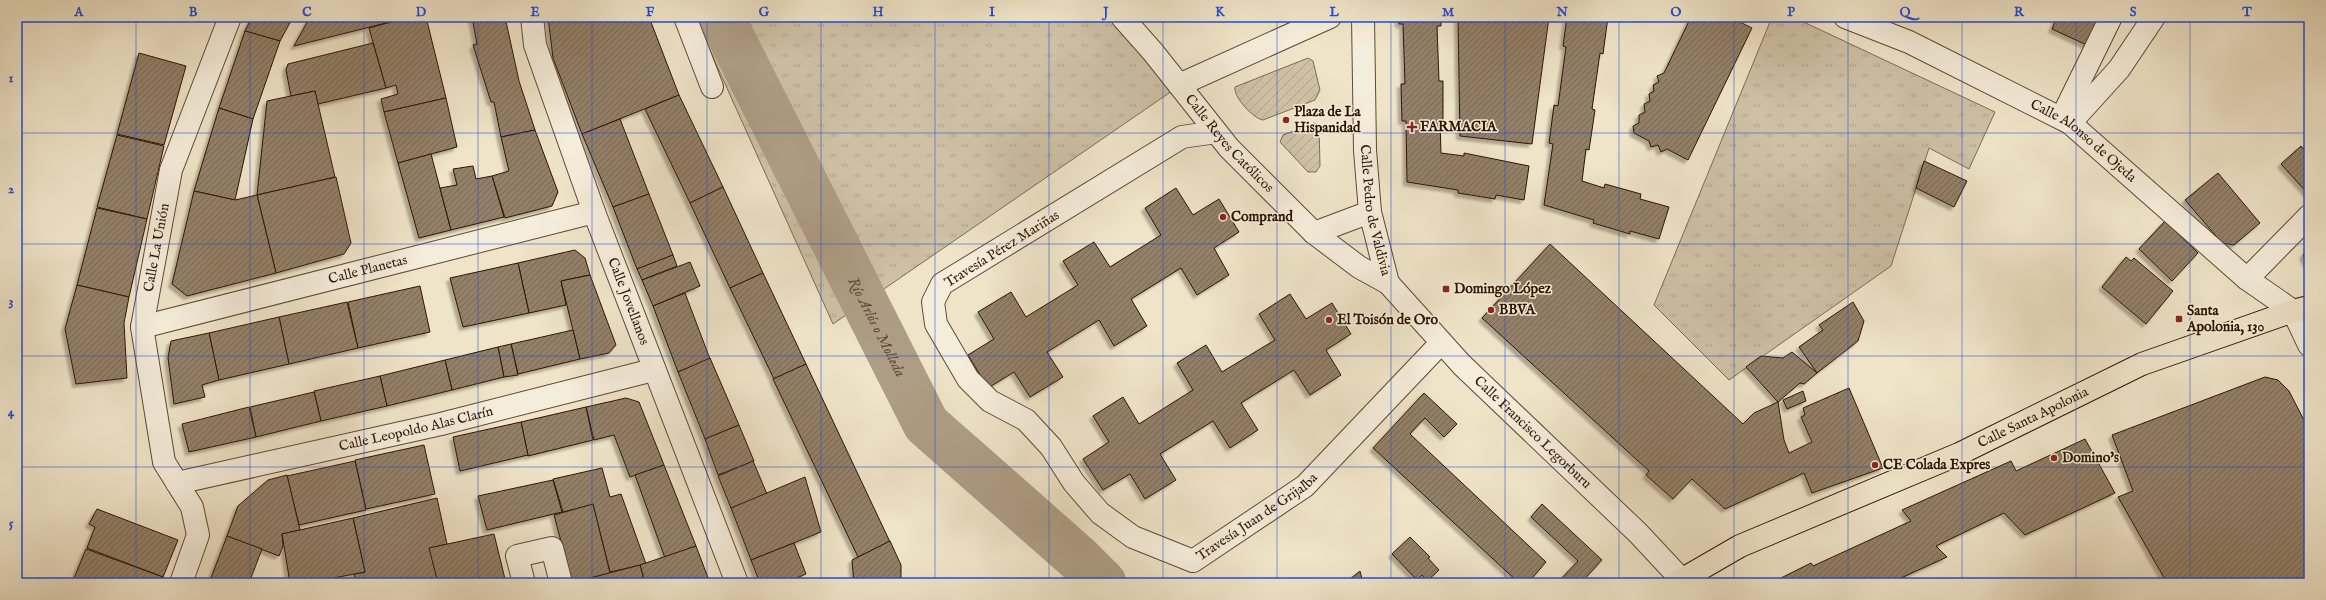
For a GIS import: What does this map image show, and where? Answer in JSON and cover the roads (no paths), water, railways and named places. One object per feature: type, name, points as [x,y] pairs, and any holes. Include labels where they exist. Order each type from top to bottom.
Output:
[{"type":"main road","name":"Calle Santa Apolonia","points":[[1678,581],[1740,546],[1959,454],[2142,364],[2301,309]]},
{"type":"street","name":"Calle La Unión","points":[[181,583],[198,535],[192,507],[164,462],[142,327],[171,170],[230,17]]},
{"type":"street","name":"Calle Jovellanos","points":[[532,17],[536,45],[594,212],[653,370],[737,583]]},
{"type":"street","points":[[685,17],[712,87]]},
{"type":"street","name":"Calle Reyes Católicos","points":[[1122,17],[1153,52],[1216,132],[1314,233],[1359,267],[1388,283]]},
{"type":"street","points":[[1178,85],[1330,17]]},
{"type":"street","name":"Calle Pedro de Valdivia","points":[[1363,17],[1365,150],[1370,212],[1388,283]]},
{"type":"street","name":"Calle Alonso de Ojeda","points":[[1845,17],[1909,42],[2066,120],[2248,279],[2301,309]]},
{"type":"street","points":[[2066,120],[2111,17]]},
{"type":"street","points":[[2066,120],[2119,68],[2154,17]]},
{"type":"street","name":"Travesía Pérez Mariñas","points":[[1026,420],[990,401],[968,378],[936,324],[933,302],[942,284],[1182,137],[1216,132]]},
{"type":"street","name":"Calle Planetas","points":[[142,327],[594,212]]},
{"type":"street","points":[[1314,233],[1370,212]]},
{"type":"street","points":[[2248,279],[2309,216]]},
{"type":"street","name":"Calle Francisco Legorburu","points":[[1388,283],[1441,343],[1638,533],[1678,581]]},
{"type":"street","points":[[2301,309],[2309,345]]},
{"type":"street","name":"Travesía Juan de Grijalba","points":[[1026,420],[1051,448],[1074,483],[1100,514],[1133,537],[1192,561],[1305,486],[1441,343]]},
{"type":"street","name":"Calle Leopoldo Alas Clarín","points":[[177,483],[441,424],[653,370]]},
{"type":"street","points":[[524,583],[517,556],[552,548],[561,583]]},
{"type":"waterway","name":"Río Arlós o Molleda","points":[[721,17],[926,424],[1079,559],[1103,583]]},
{"type":"place","name":"Plaza de La Hispanidad","points":[[1286,120]]},
{"type":"place","name":"FARMACIA","points":[[1412,127]]},
{"type":"place","name":"Comprand","points":[[1223,217]]},
{"type":"place","name":"Domingo López","points":[[1446,289]]},
{"type":"place","name":"BBVA","points":[[1491,310]]},
{"type":"place","name":"Santa Apolonia, 130","points":[[2179,319]]},
{"type":"place","name":"El Toisón de Oro","points":[[1329,320]]},
{"type":"place","name":"Domino's","points":[[2054,458]]},
{"type":"place","name":"CE Colada Expres","points":[[1875,465]]}]
